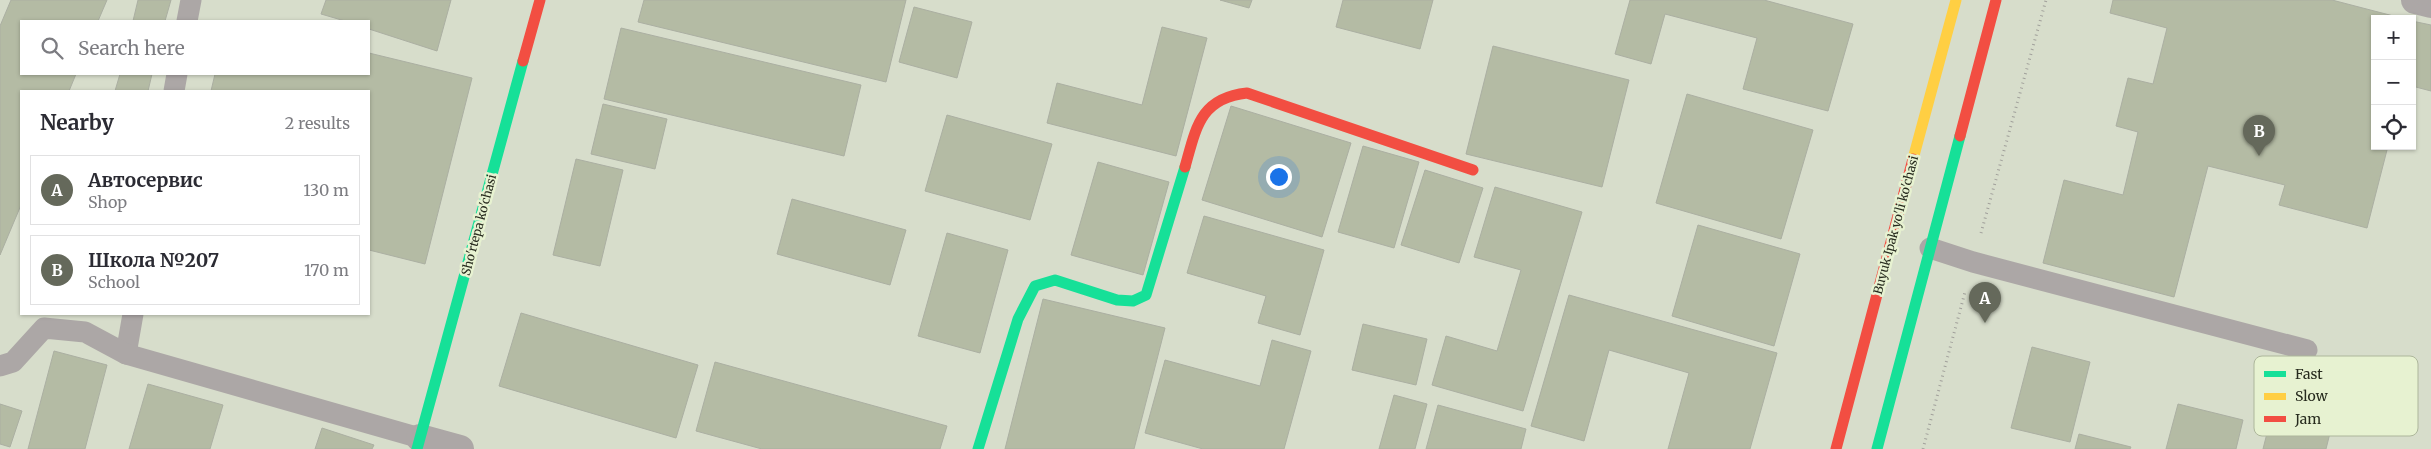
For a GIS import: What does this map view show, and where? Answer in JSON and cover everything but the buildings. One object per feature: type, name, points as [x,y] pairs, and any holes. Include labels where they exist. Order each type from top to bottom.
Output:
[{"type":"street","name":"Sho'rtepa ko'chasi","points":[[419,443],[540,0]]},
{"type":"street","name":"Buyuk Ipak yo'li ko'chasi","points":[[1836,449],[1956,0]]},
{"type":"street","points":[[1877,449],[1996,0]]},
{"type":"street","points":[[2415,0],[2431,4]]},
{"type":"street","points":[[978,449],[1018,319],[1035,286],[1055,280],[1117,300],[1132,301],[1146,295],[1198,122],[1215,101],[1227,94],[1247,93],[1473,170]]},
{"type":"street","points":[[419,443],[460,449]]},
{"type":"lane","points":[[187,20],[191,0]]},
{"type":"lane","points":[[174,90],[177,75]]},
{"type":"lane","points":[[1930,248],[1973,262],[2308,350]]},
{"type":"lane","points":[[126,354],[133,315]]},
{"type":"lane","points":[[0,366],[13,362],[44,328],[86,332],[126,354],[419,443]]},
{"type":"path","points":[[1923,449],[2046,0]]},
{"type":"traffic: fast","points":[[417,449],[523,61]]},
{"type":"traffic: fast","points":[[1877,449],[1960,136]]},
{"type":"traffic: fast","points":[[978,449],[1018,319],[1035,286],[1055,280],[1117,300],[1133,301],[1146,295],[1185,167]]},
{"type":"traffic: slow","points":[[1913,159],[1956,0]]},
{"type":"traffic: jam","points":[[523,61],[540,0]]},
{"type":"traffic: jam","points":[[1960,136],[1996,0]]},
{"type":"traffic: jam","points":[[1185,167],[1202,117],[1219,101],[1231,96],[1247,93],[1473,170]]},
{"type":"traffic: jam","points":[[1836,449],[1913,159]]},
{"type":"place","name":"Школа №207","points":[[2259,156]]},
{"type":"place","name":"Автосервис","points":[[1985,323]]}]
